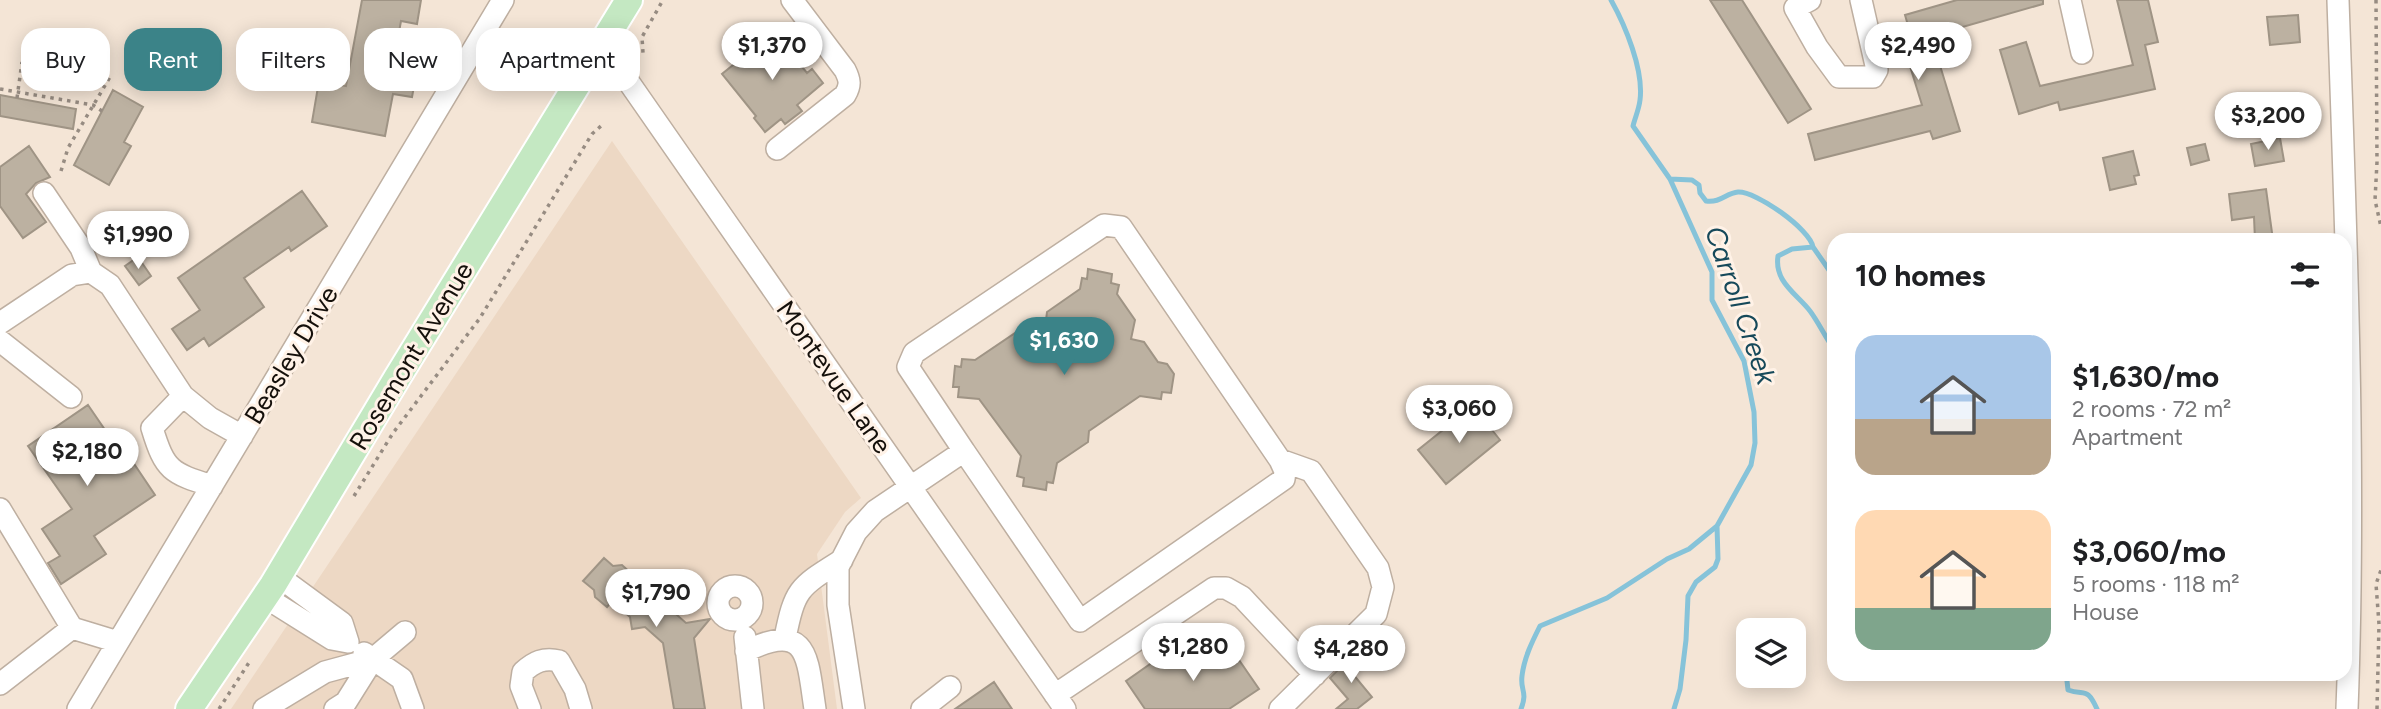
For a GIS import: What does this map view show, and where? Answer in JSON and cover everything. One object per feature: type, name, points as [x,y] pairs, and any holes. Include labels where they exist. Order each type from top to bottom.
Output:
[{"type":"main road","name":"Rosemont Avenue","points":[[612,28],[629,0]]},
{"type":"main road","name":"Rosemont Avenue","points":[[189,709],[271,587],[574,91]]},
{"type":"street","name":"Beasley Drive","points":[[78,709],[503,0]]},
{"type":"street","points":[[777,149],[845,95],[850,80],[792,0]]},
{"type":"street","points":[[1810,0],[1795,8],[1816,47],[1839,77],[1873,77],[1877,70],[1861,0]]},
{"type":"street","points":[[2070,0],[2082,53]]},
{"type":"street","points":[[2338,0],[2344,233]]},
{"type":"street","name":"Montevue Lane","points":[[636,91],[1060,702]]},
{"type":"street","points":[[44,193],[81,248],[91,272],[110,285],[183,396],[210,418],[242,436]]},
{"type":"street","points":[[1104,225],[1121,227],[1280,460],[1285,471],[1284,479],[1080,621],[908,368],[914,353],[1104,225]]},
{"type":"street","points":[[0,323],[72,275],[91,272]]},
{"type":"street","points":[[0,341],[71,397]]},
{"type":"street","points":[[183,396],[152,428],[160,455],[176,474],[212,486]]},
{"type":"street","points":[[854,709],[838,605],[838,567],[856,532],[875,511],[964,451]]},
{"type":"street","points":[[1280,460],[1311,471],[1378,568],[1383,587],[1376,614],[1280,709]]},
{"type":"street","points":[[0,509],[72,628],[118,642]]},
{"type":"street","points":[[785,638],[792,602],[798,592],[842,560]]},
{"type":"street","points":[[271,587],[342,623],[348,642],[402,679],[412,709]]},
{"type":"street","points":[[1060,702],[1214,588],[1226,588],[1242,597],[1315,675]]},
{"type":"street","points":[[744,618],[753,709]]},
{"type":"street","points":[[0,684],[72,628]]},
{"type":"street","points":[[343,707],[373,659],[405,632]]},
{"type":"street","points":[[746,651],[768,640],[785,638],[795,643],[808,663],[815,709]]},
{"type":"street","points":[[264,709],[325,672],[373,659]]},
{"type":"street","points":[[530,709],[521,686],[523,672],[533,663],[548,659],[559,662],[575,689],[581,709]]},
{"type":"street","points":[[2347,681],[2347,709]]},
{"type":"street","points":[[922,709],[950,687]]},
{"type":"path","points":[[640,55],[643,53],[642,37],[663,0]]},
{"type":"path","points":[[2376,0],[2375,200],[2381,227]]},
{"type":"path","points":[[17,99],[21,70]]},
{"type":"path","points":[[0,89],[93,105],[102,111]]},
{"type":"path","points":[[61,171],[68,148],[102,91]]},
{"type":"path","points":[[351,500],[393,433],[480,318],[592,134],[601,125]]},
{"type":"path","points":[[2377,709],[2379,624],[2376,584],[2381,570]]},
{"type":"path","points":[[219,709],[256,652]]},
{"type":"shaded area","points":[[612,141],[861,498],[845,512],[817,554],[837,709],[231,709]]},
{"type":"building","points":[[362,0],[421,0],[417,24],[401,21],[400,28],[364,28],[364,91],[413,91],[412,97],[393,94],[385,136],[312,122],[317,91],[350,91],[350,64]]},
{"type":"building","points":[[1710,0],[1742,0],[1811,109],[1788,123]]},
{"type":"building","points":[[1957,0],[2043,0],[2043,4],[1931,36],[1960,131],[1933,139],[1930,131],[1815,160],[1808,134],[1922,105],[1909,63],[1918,60],[1905,15]]},
{"type":"building","points":[[2117,0],[2148,0],[2158,42],[2145,45],[2155,89],[2060,110],[2058,102],[2019,114],[2000,50],[2026,42],[2040,86],[2133,65]]},
{"type":"building","points":[[2298,15],[2300,42],[2270,45],[2267,17]]},
{"type":"building","points":[[774,32],[807,73],[812,69],[823,83],[797,105],[802,111],[785,124],[781,119],[765,132],[754,118],[756,116],[722,74]]},
{"type":"building","points":[[113,90],[143,107],[124,142],[131,146],[109,185],[74,165]]},
{"type":"building","points":[[0,95],[76,109],[73,129],[0,116]]},
{"type":"building","points":[[2280,138],[2284,161],[2255,166],[2251,144]]},
{"type":"building","points":[[2205,144],[2209,160],[2191,165],[2187,148]]},
{"type":"building","points":[[29,146],[50,177],[36,183],[26,194],[46,222],[23,238],[0,206],[0,167]]},
{"type":"building","points":[[2133,151],[2139,175],[2134,176],[2136,184],[2110,190],[2103,158]]},
{"type":"building","points":[[2266,189],[2272,233],[2255,233],[2254,217],[2232,220],[2229,194]]},
{"type":"building","points":[[302,191],[327,226],[291,251],[289,247],[244,278],[264,307],[209,346],[204,338],[187,350],[172,329],[200,310],[178,278]]},
{"type":"building","points":[[138,257],[151,276],[139,285],[125,266]]},
{"type":"building","points":[[1088,269],[1112,274],[1111,283],[1119,285],[1117,294],[1135,320],[1131,339],[1144,342],[1158,362],[1167,364],[1174,374],[1171,393],[1162,392],[1161,399],[1140,396],[1089,431],[1088,442],[1057,463],[1053,483],[1047,482],[1046,490],[1023,486],[1024,478],[1017,476],[1021,456],[979,399],[958,397],[959,387],[953,387],[955,366],[961,367],[962,359],[975,360],[1024,327],[1032,330],[1046,320],[1047,312],[1080,289],[1082,278],[1087,279]]},
{"type":"building","points":[[88,405],[112,440],[116,437],[155,495],[94,536],[106,554],[61,584],[48,563],[60,556],[42,529],[72,509],[28,446]]},
{"type":"building","points":[[1473,406],[1500,440],[1446,484],[1418,450]]},
{"type":"building","points":[[604,558],[613,566],[622,565],[633,575],[629,579],[646,593],[651,592],[686,623],[710,619],[694,638],[705,709],[674,709],[663,643],[645,627],[632,629],[630,617],[612,601],[607,607],[583,581]]},
{"type":"building","points":[[1228,644],[1259,689],[1229,709],[1145,709],[1126,681],[1173,648],[1189,671]]},
{"type":"building","points":[[1355,653],[1363,663],[1352,673],[1372,697],[1357,709],[1336,709],[1348,699],[1330,678]]},
{"type":"building","points":[[994,682],[1012,709],[955,709]]},
{"type":"waterway","name":"Carroll Creek","points":[[1611,0],[1627,35],[1639,75],[1640,100],[1633,126],[1670,179],[1712,272],[1712,300],[1744,361],[1754,412],[1755,443],[1751,465],[1717,526],[1718,559],[1715,567],[1696,582],[1688,596],[1680,689],[1674,709]]},
{"type":"waterway","points":[[1670,179],[1692,180],[1699,185],[1700,193],[1706,201],[1716,201],[1738,192],[1746,193],[1769,204],[1803,231],[1813,247],[1792,249],[1778,256],[1779,273],[1810,311],[1827,338]]},
{"type":"waterway","points":[[1813,247],[1827,267]]},
{"type":"waterway","points":[[1521,709],[1524,698],[1523,669],[1540,626],[1607,598],[1667,559],[1689,549],[1717,526]]},
{"type":"waterway","points":[[2067,681],[2068,690],[2088,695],[2097,709]]}]
